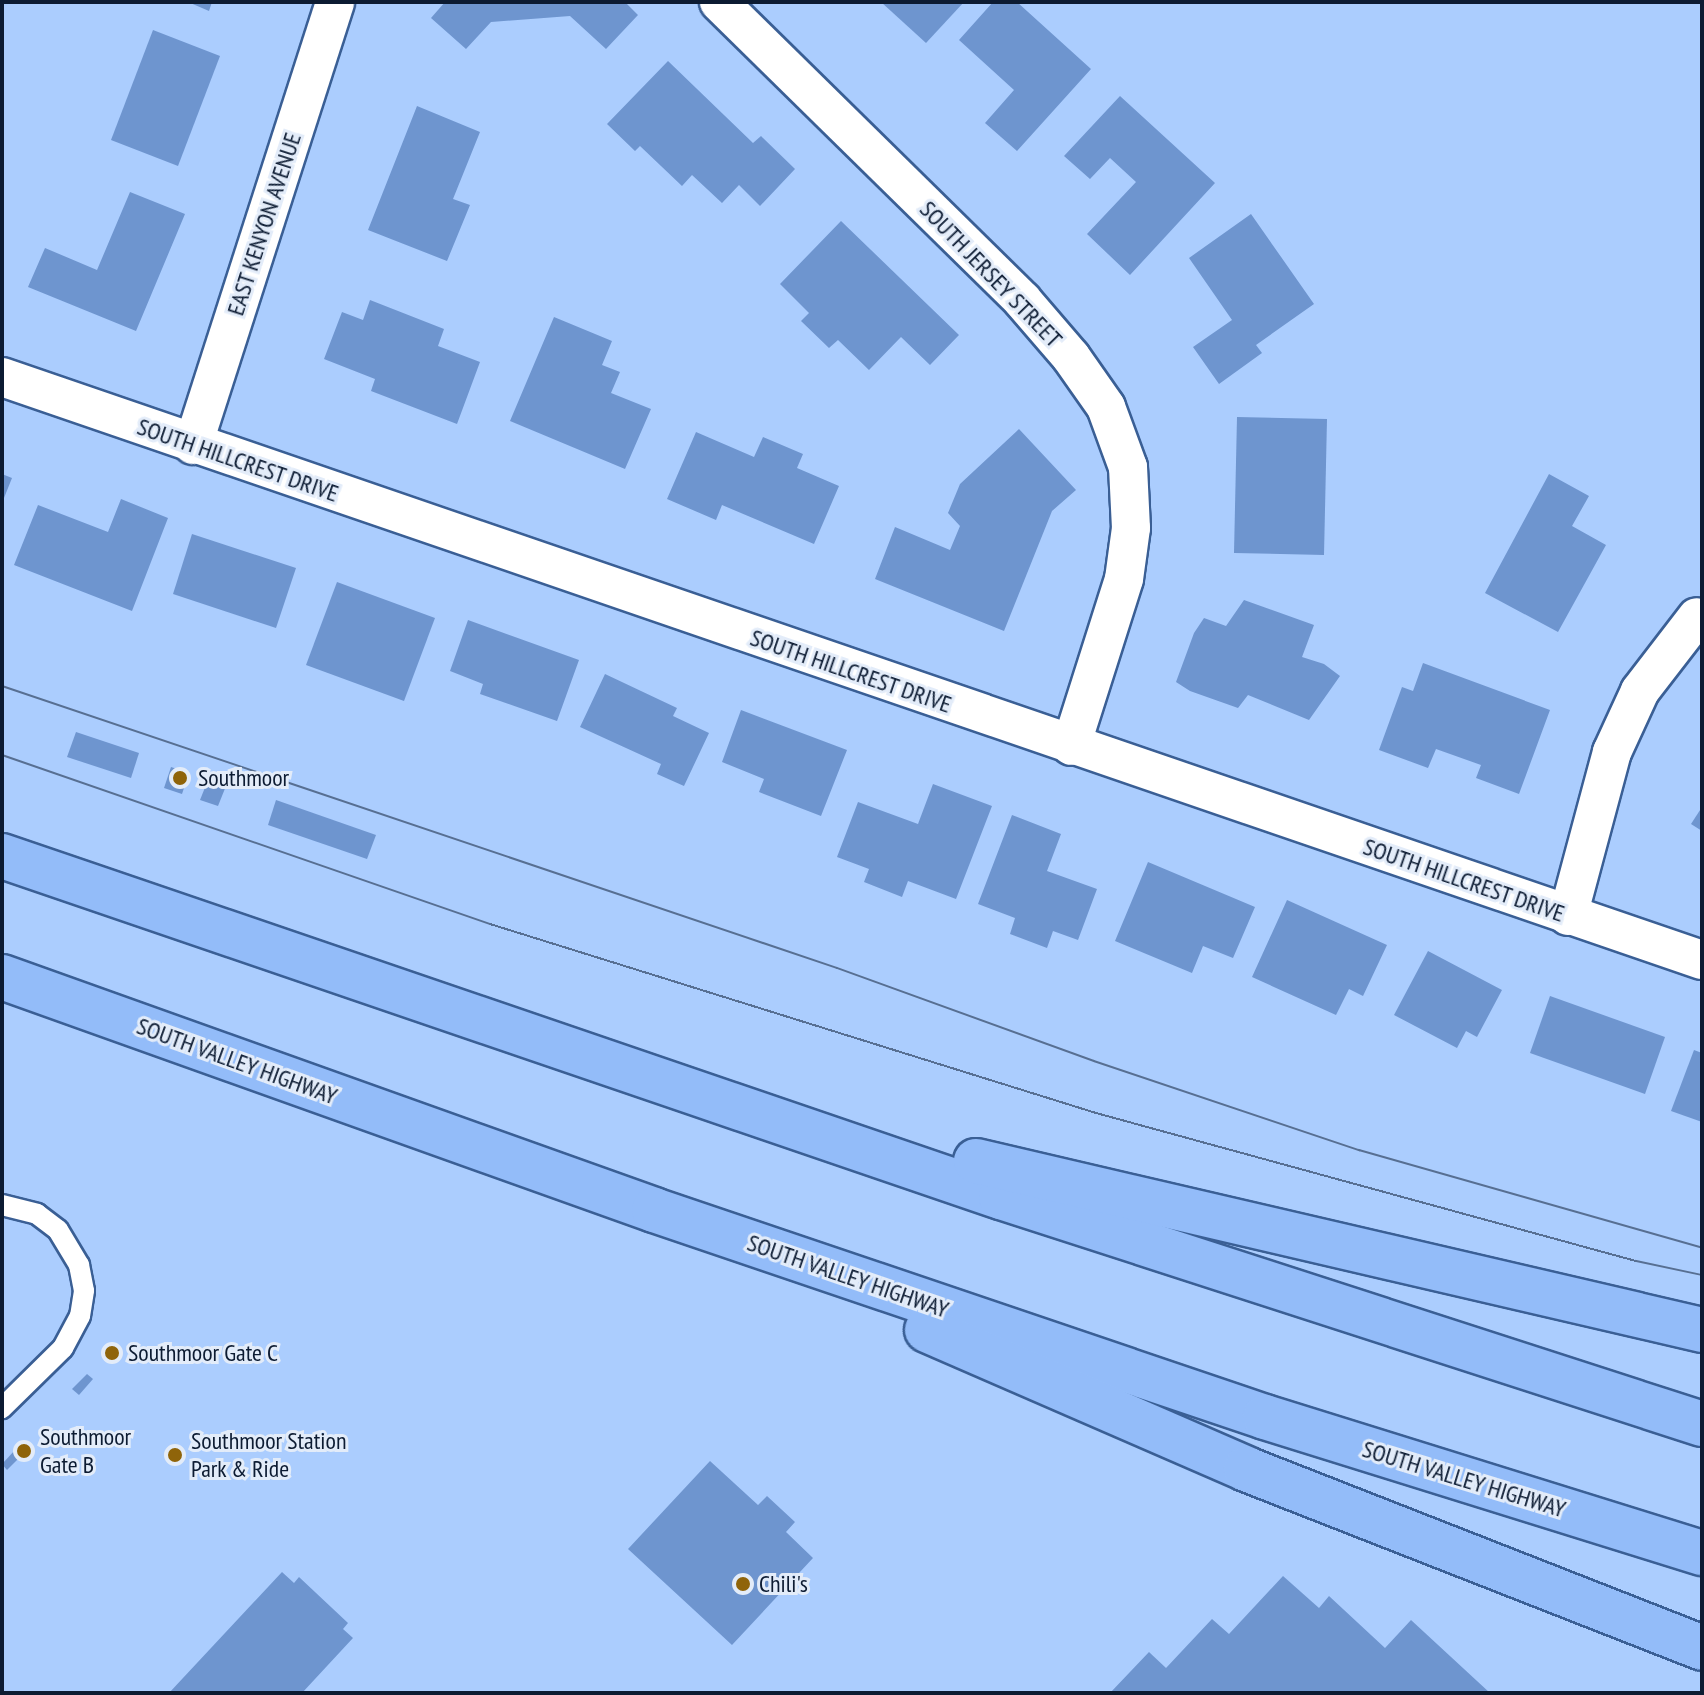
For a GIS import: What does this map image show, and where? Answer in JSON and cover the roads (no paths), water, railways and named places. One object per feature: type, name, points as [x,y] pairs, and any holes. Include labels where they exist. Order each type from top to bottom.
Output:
[{"type":"highway","points":[[2,856],[730,1106],[1702,1424]]},
{"type":"highway","name":"SOUTH VALLEY HIGHWAY","points":[[2,977],[654,1210],[1265,1417],[1702,1553]]},
{"type":"highway","points":[[730,1106],[1702,1330]]},
{"type":"highway","points":[[654,1210],[1246,1469],[1702,1648]]},
{"type":"street","name":"EAST KENYON AVENUE","points":[[193,445],[335,2]]},
{"type":"street","name":"SOUTH JERSEY STREET","points":[[719,2],[1022,300],[1071,357],[1106,407],[1128,467],[1131,528],[1124,579],[1071,746]]},
{"type":"street","name":"SOUTH HILLCREST DRIVE","points":[[2,377],[1702,960]]},
{"type":"street","points":[[1568,916],[1612,752],[1640,691],[1697,617]]},
{"type":"lane","points":[[2,1205],[37,1214],[58,1230],[79,1265],[84,1291],[80,1316],[63,1348],[2,1408]]},
{"type":"tram line","points":[[2,686],[837,968],[1094,1061],[1359,1150],[1702,1248]]},
{"type":"tram line","points":[[2,755],[490,924],[1096,1113],[1636,1261],[1702,1275]]},
{"type":"place","name":"Southmoor","points":[[180,778]]},
{"type":"place","name":"Southmoor Gate C","points":[[112,1353]]},
{"type":"place","name":"Southmoor Gate B","points":[[24,1451]]},
{"type":"place","name":"Southmoor Station Park & Ride","points":[[175,1455]]},
{"type":"place","name":"Chili's","points":[[743,1584]]}]
